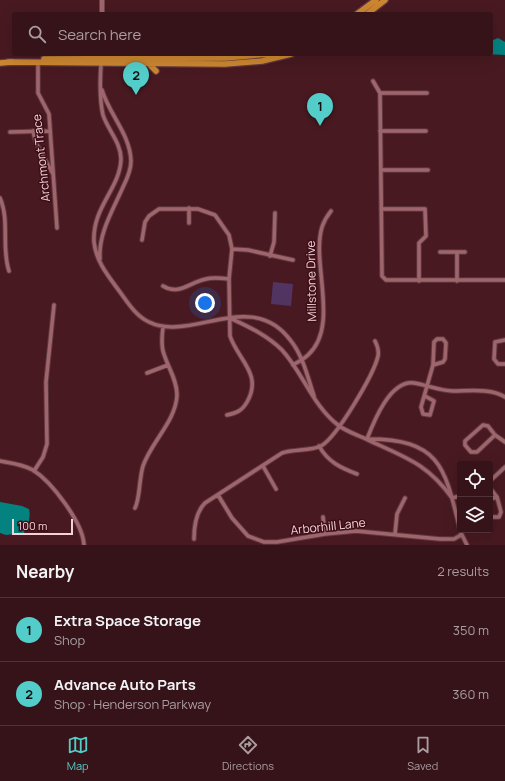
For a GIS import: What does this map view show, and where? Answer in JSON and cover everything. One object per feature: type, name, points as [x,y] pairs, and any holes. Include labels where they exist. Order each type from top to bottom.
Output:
[{"type":"main road","points":[[360,12],[376,0]]},
{"type":"main road","points":[[370,12],[385,0]]},
{"type":"main road","points":[[83,59],[88,56]]},
{"type":"main road","points":[[0,63],[38,59],[225,58],[247,56]]},
{"type":"main road","points":[[8,62],[38,63],[101,59],[146,64],[236,64],[262,61],[283,56]]},
{"type":"main road","points":[[146,64],[156,70]]},
{"type":"street","points":[[102,0],[102,12]]},
{"type":"street","points":[[101,59],[100,85],[103,114],[118,146],[120,159],[118,175],[100,209],[95,223],[94,244],[101,265],[136,314],[148,322],[163,327],[175,327],[241,316],[255,318],[280,330],[291,340],[301,360],[314,396]]},
{"type":"street","name":"Archmont Trace","points":[[38,63],[38,94],[49,114],[57,228]]},
{"type":"street","points":[[373,82],[380,93],[382,276],[386,280],[505,280]]},
{"type":"street","points":[[100,85],[104,98],[128,144],[131,162],[128,175],[100,241],[101,265]]},
{"type":"street","points":[[380,93],[427,93]]},
{"type":"street","points":[[10,132],[50,131]]},
{"type":"street","points":[[380,132],[426,131]]},
{"type":"street","points":[[33,132],[36,143],[53,175]]},
{"type":"street","points":[[381,170],[428,170]]},
{"type":"street","points":[[0,198],[4,212],[5,259],[9,271]]},
{"type":"street","points":[[142,240],[145,222],[154,212],[164,208],[204,209],[215,215],[229,236],[232,249],[229,279],[230,336],[235,348],[250,370],[252,387],[251,394],[243,409],[235,414],[227,414]]},
{"type":"street","points":[[189,208],[189,222]]},
{"type":"street","points":[[381,209],[425,209],[426,236],[419,243],[419,281]]},
{"type":"street","points":[[215,215],[219,210]]},
{"type":"street","name":"Millstone Drive","points":[[293,365],[308,356],[320,337],[323,311],[320,235],[325,219],[331,211]]},
{"type":"street","points":[[270,256],[274,242],[276,213]]},
{"type":"street","points":[[232,249],[248,250],[293,260]]},
{"type":"street","points":[[440,252],[465,252]]},
{"type":"street","points":[[456,281],[457,252]]},
{"type":"street","points":[[163,286],[170,289],[179,289],[206,279],[229,279]]},
{"type":"street","points":[[34,471],[43,456],[47,444],[46,382],[54,305]]},
{"type":"street","points":[[230,318],[267,337],[283,352],[322,410],[339,426],[420,464],[435,477],[452,498]]},
{"type":"street","points":[[135,508],[138,502],[139,480],[143,465],[176,404],[176,386],[162,346],[163,327]]},
{"type":"street","points":[[425,396],[434,400],[430,415],[421,412],[425,396],[428,386],[433,365],[434,342],[437,339],[443,339],[446,343],[445,360],[433,365]]},
{"type":"street","points":[[505,340],[495,342],[494,359],[498,364],[505,364]]},
{"type":"street","points":[[194,538],[194,530],[200,508],[262,466],[291,450],[319,446],[332,436],[374,369],[378,353],[375,341]]},
{"type":"street","points":[[147,373],[168,365]]},
{"type":"street","points":[[367,439],[373,424],[396,388],[411,383],[450,391],[494,392],[505,397]]},
{"type":"street","points":[[495,435],[475,453],[471,452],[465,445],[466,441],[483,425],[488,426],[495,435],[505,442]]},
{"type":"street","points":[[367,439],[401,441],[417,446],[430,454],[446,476],[457,518]]},
{"type":"street","points":[[319,446],[324,455],[335,464],[357,474]]},
{"type":"street","points":[[0,461],[20,465],[34,471],[48,483],[80,527],[84,545]]},
{"type":"street","points":[[262,466],[276,489]]},
{"type":"street","points":[[493,477],[505,467]]},
{"type":"street","points":[[493,492],[497,497],[501,514],[493,518]]},
{"type":"street","name":"Arborhill Lane","points":[[218,495],[243,531],[258,541],[277,542],[325,534],[356,531],[446,540],[458,538],[461,535]]},
{"type":"street","points":[[452,498],[457,497]]},
{"type":"street","points":[[493,498],[497,497]]},
{"type":"street","points":[[395,534],[397,514],[405,498]]},
{"type":"street","points":[[323,517],[325,534]]},
{"type":"street","points":[[461,535],[467,545]]},
{"type":"shaded area","points":[[273,282],[293,284],[291,306],[271,304]]},
{"type":"water","points":[[498,38],[505,42],[505,55],[493,54],[493,40]]},
{"type":"water","points":[[0,502],[22,506],[29,509],[29,521],[24,533],[6,535],[0,533]]},
{"type":"place","name":"Advance Auto Parts","points":[[136,95]]},
{"type":"place","name":"Extra Space Storage","points":[[320,126]]}]
